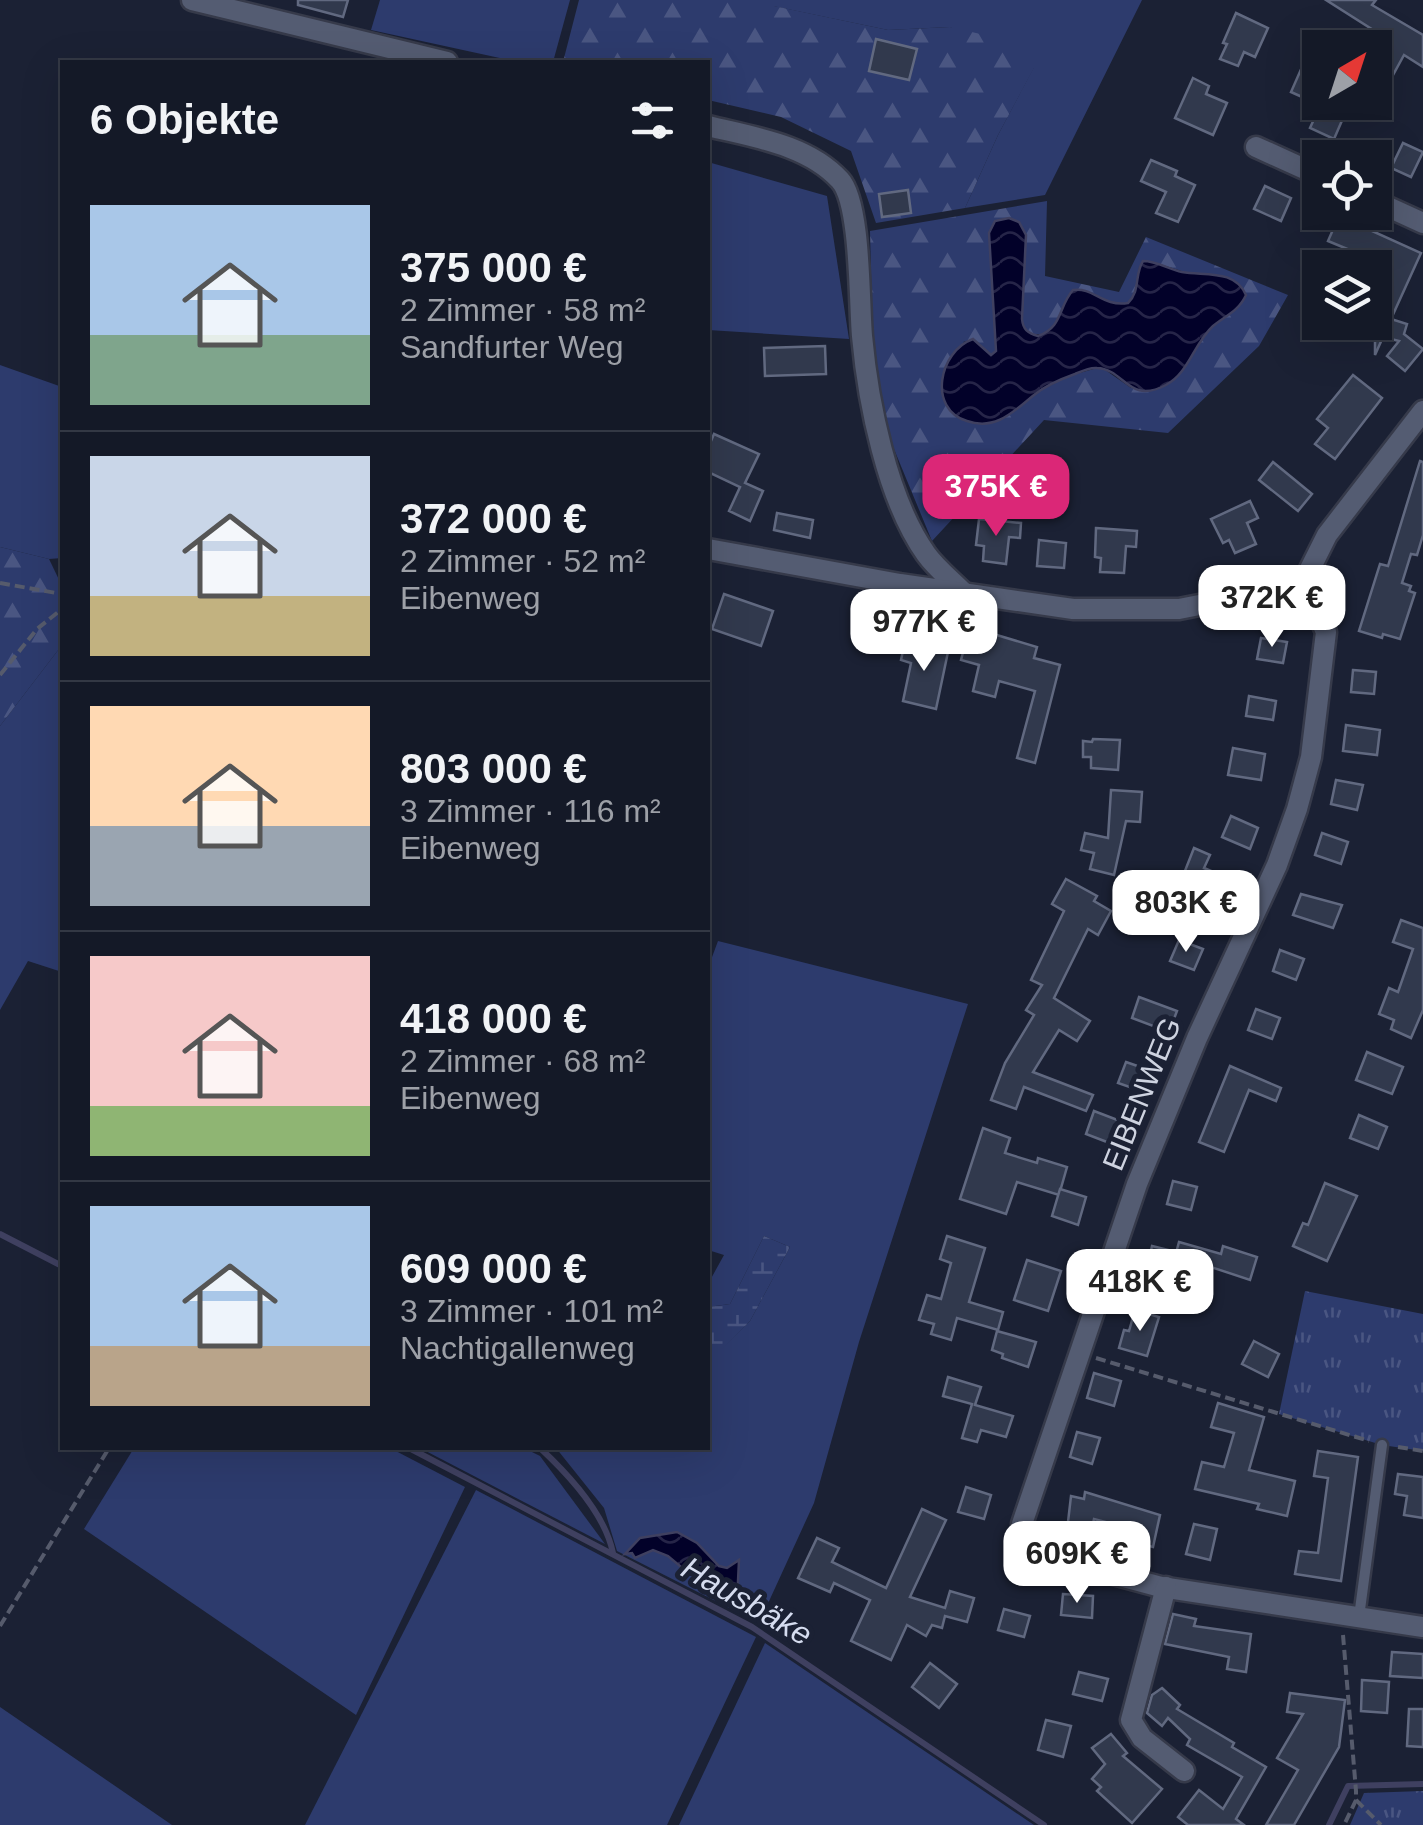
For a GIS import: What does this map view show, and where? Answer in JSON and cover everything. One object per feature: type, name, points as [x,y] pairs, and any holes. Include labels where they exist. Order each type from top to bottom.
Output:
[{"type":"street","points":[[192,0],[438,60]]},
{"type":"street","points":[[710,126],[782,144],[820,162],[843,182],[854,222],[862,340],[875,432],[926,554],[963,592]]},
{"type":"street","points":[[1256,148],[1302,168]]},
{"type":"street","points":[[1392,209],[1423,223]]},
{"type":"street","points":[[710,549],[817,570],[1073,609],[1179,609],[1304,581],[1326,535],[1423,411]]},
{"type":"street","name":"EIBENWEG","points":[[1166,1587],[1031,1552],[1022,1539],[1022,1524],[1159,1125],[1276,865],[1296,809],[1311,757],[1326,632],[1304,581]]},
{"type":"street","points":[[1184,1771],[1142,1738],[1132,1720],[1166,1587],[1423,1628]]},
{"type":"lane","points":[[1350,1616],[1382,1445]]},
{"type":"path","points":[[0,583],[60,594]]},
{"type":"path","points":[[0,676],[37,629],[60,611]]},
{"type":"path","points":[[1079,1353],[1382,1445],[1423,1451]]},
{"type":"path","points":[[0,1626],[108,1450]]},
{"type":"path","points":[[1344,1825],[1356,1800],[1350,1616]]},
{"type":"path","points":[[1356,1800],[1381,1825]]},
{"type":"green space","points":[[380,0],[570,0],[554,60],[509,60],[371,30]]},
{"type":"green space","points":[[579,0],[774,0],[774,6],[888,30],[950,27],[1015,42],[1035,66],[965,208],[876,223],[851,151],[781,117],[710,100],[710,60],[564,60]]},
{"type":"green space","points":[[774,0],[1142,0],[1045,195],[965,208],[1034,67],[950,27],[888,30],[773,6]]},
{"type":"green space","points":[[710,163],[827,196],[849,339],[710,330]]},
{"type":"green space","points":[[1047,201],[1045,276],[1119,292],[1146,237],[1288,295],[1259,346],[1168,433],[1044,420],[932,541],[889,437],[873,355],[870,231]],"holes":[[[989,233],[1026,235],[1022,319],[1029,334],[1045,334],[1059,322],[1063,312],[1090,293],[1107,303],[1128,303],[1136,295],[1139,267],[1150,261],[1188,273],[1238,308],[1131,388],[1101,367],[1069,376],[1034,394],[963,342],[973,339],[992,355],[996,351]]]},
{"type":"green space","points":[[0,365],[60,386],[60,558],[0,547]]},
{"type":"green space","points":[[0,547],[49,559],[60,582],[60,648],[0,726]]},
{"type":"green space","points":[[60,648],[60,971],[28,961],[0,1010],[0,726]]},
{"type":"green space","points":[[718,941],[968,1004],[859,1342],[814,1503],[759,1623],[617,1551],[604,1508],[558,1450],[710,1450],[710,1357],[750,1321],[790,1247],[764,1236],[730,1304],[710,1307],[710,1280],[724,1255],[710,1251],[710,963]],"holes":[[[677,1532],[697,1543],[719,1566],[727,1568],[738,1561],[731,1597],[725,1585],[681,1567],[668,1556],[653,1550],[627,1553],[640,1538]]]},
{"type":"green space","points":[[764,1236],[790,1247],[750,1321],[710,1358],[710,1307],[730,1304]]},
{"type":"green space","points":[[1305,1291],[1423,1314],[1423,1451],[1382,1445],[1279,1414]]},
{"type":"green space","points":[[133,1450],[394,1450],[465,1487],[356,1715],[84,1529]]},
{"type":"green space","points":[[424,1450],[528,1450],[540,1456],[605,1544]]},
{"type":"green space","points":[[476,1490],[756,1637],[667,1825],[305,1825]]},
{"type":"green space","points":[[765,1643],[1034,1825],[679,1825]]},
{"type":"green space","points":[[0,1707],[172,1825],[0,1825]]},
{"type":"green space","points":[[1423,1791],[1423,1825],[1350,1825],[1364,1793]]},
{"type":"water","points":[[1009,218],[1019,222],[1026,235],[1022,319],[1026,330],[1034,335],[1052,327],[1073,290],[1128,303],[1135,293],[1143,261],[1182,272],[1227,277],[1246,295],[1236,309],[1206,333],[1180,373],[1166,385],[1143,391],[1106,370],[1092,368],[1049,385],[996,421],[967,421],[954,415],[946,405],[942,380],[952,355],[961,345],[973,339],[991,355],[996,351],[989,233],[995,221]]},
{"type":"water","points":[[677,1532],[697,1543],[719,1566],[727,1568],[739,1560],[737,1602],[725,1585],[681,1567],[668,1556],[653,1550],[635,1558],[632,1553],[625,1554],[640,1538]]},
{"type":"building","points":[[298,0],[348,0],[343,17],[298,5]]},
{"type":"building","points":[[1326,0],[1376,0],[1372,5],[1423,35],[1423,67],[1404,55],[1392,74],[1392,30],[1373,30]]},
{"type":"building","points":[[1236,13],[1268,28],[1255,57],[1244,52],[1238,66],[1220,59]]},
{"type":"building","points":[[876,39],[917,49],[909,80],[869,71]]},
{"type":"building","points":[[1302,67],[1302,97],[1291,92]]},
{"type":"building","points":[[1193,78],[1209,86],[1206,94],[1227,103],[1213,135],[1175,118]]},
{"type":"building","points":[[1314,120],[1342,120],[1334,139],[1310,128]]},
{"type":"building","points":[[1403,143],[1423,152],[1411,177],[1392,166]]},
{"type":"building","points":[[1151,160],[1177,171],[1175,176],[1195,185],[1178,222],[1156,213],[1166,192],[1141,181]]},
{"type":"building","points":[[1265,186],[1291,198],[1281,221],[1254,209]]},
{"type":"building","points":[[908,190],[911,213],[882,217],[879,194]]},
{"type":"building","points":[[1333,230],[1370,230],[1421,253],[1392,317],[1392,250],[1350,250],[1328,241]]},
{"type":"building","points":[[1392,319],[1407,324],[1404,334],[1423,349],[1405,371],[1387,356],[1399,341],[1392,339]]},
{"type":"building","points":[[825,346],[826,374],[765,376],[764,348]]},
{"type":"building","points":[[1353,375],[1382,398],[1335,459],[1315,444],[1328,428],[1317,419]]},
{"type":"building","points":[[714,434],[759,454],[745,483],[763,491],[750,521],[729,511],[740,487],[710,473],[710,443]]},
{"type":"building","points":[[1420,461],[1423,535],[1417,555],[1411,554],[1402,583],[1411,586],[1409,591],[1415,593],[1400,639],[1383,634],[1382,638],[1359,631],[1380,564],[1388,566]]},
{"type":"building","points":[[1273,462],[1312,494],[1298,511],[1259,480]]},
{"type":"building","points":[[1250,501],[1258,518],[1247,523],[1256,544],[1235,553],[1229,540],[1223,543],[1211,519]]},
{"type":"building","points":[[777,513],[813,520],[810,538],[774,530]]},
{"type":"building","points":[[979,519],[1021,523],[1020,538],[1009,537],[1006,564],[983,561],[984,546],[976,545]]},
{"type":"building","points":[[1096,528],[1137,531],[1136,547],[1126,546],[1124,573],[1100,572],[1101,558],[1095,557]]},
{"type":"building","points":[[1039,540],[1066,543],[1064,568],[1037,566]]},
{"type":"building","points":[[724,594],[773,611],[761,646],[712,629]]},
{"type":"building","points":[[970,627],[1037,647],[1034,658],[1060,665],[1035,763],[1017,758],[1035,691],[999,681],[995,697],[973,691],[979,665],[961,660]]},
{"type":"building","points":[[1261,638],[1287,642],[1283,663],[1257,659]]},
{"type":"building","points":[[905,642],[948,652],[936,709],[903,701],[911,663],[901,660]]},
{"type":"building","points":[[1353,670],[1376,672],[1374,694],[1351,692]]},
{"type":"building","points":[[1249,696],[1276,701],[1273,720],[1246,716]]},
{"type":"building","points":[[1346,725],[1380,730],[1377,755],[1343,751]]},
{"type":"building","points":[[1120,740],[1118,770],[1091,768],[1091,757],[1083,757],[1083,741]]},
{"type":"building","points":[[1233,748],[1265,754],[1261,780],[1228,775]]},
{"type":"building","points":[[1336,780],[1363,785],[1357,810],[1331,804]]},
{"type":"building","points":[[1111,790],[1142,792],[1140,822],[1126,821],[1114,875],[1090,869],[1094,853],[1081,850],[1085,833],[1108,838]]},
{"type":"building","points":[[1231,816],[1258,828],[1250,849],[1222,837]]},
{"type":"building","points":[[1322,833],[1348,842],[1341,864],[1315,855]]},
{"type":"building","points":[[1194,848],[1210,855],[1204,868],[1211,871],[1209,875],[1232,885],[1223,907],[1179,886]]},
{"type":"building","points":[[1066,879],[1097,896],[1094,901],[1111,911],[1098,935],[1088,929],[1054,998],[1090,1021],[1077,1041],[1059,1030],[1033,1072],[1093,1095],[1086,1111],[1024,1087],[1016,1109],[991,1100],[1005,1063],[1034,1015],[1026,1010],[1042,985],[1031,980],[1064,911],[1052,904]]},
{"type":"building","points":[[1301,894],[1342,905],[1333,928],[1293,915]]},
{"type":"building","points":[[1401,920],[1423,928],[1423,1010],[1411,1038],[1391,1029],[1394,1020],[1379,1014],[1389,988],[1398,992],[1413,949],[1393,942]]},
{"type":"building","points":[[1179,940],[1203,949],[1194,970],[1170,961]]},
{"type":"building","points":[[1280,950],[1304,959],[1296,980],[1273,971]]},
{"type":"building","points":[[1139,997],[1177,1011],[1169,1032],[1132,1018]]},
{"type":"building","points":[[1256,1009],[1280,1018],[1272,1039],[1248,1030]]},
{"type":"building","points":[[1367,1052],[1403,1067],[1392,1094],[1356,1080]]},
{"type":"building","points":[[1126,1062],[1152,1071],[1144,1092],[1118,1083]]},
{"type":"building","points":[[1230,1066],[1281,1088],[1276,1101],[1249,1090],[1224,1152],[1199,1142]]},
{"type":"building","points":[[1094,1111],[1128,1124],[1120,1147],[1086,1134]]},
{"type":"building","points":[[1359,1115],[1387,1127],[1378,1149],[1350,1138]]},
{"type":"building","points":[[983,1128],[1010,1138],[1005,1153],[1067,1167],[1059,1195],[1017,1182],[1006,1214],[960,1199]]},
{"type":"building","points":[[1173,1181],[1197,1187],[1191,1210],[1167,1204]]},
{"type":"building","points":[[1325,1183],[1357,1196],[1327,1261],[1293,1246],[1303,1223],[1308,1225]]},
{"type":"building","points":[[1060,1189],[1086,1197],[1078,1225],[1052,1216]]},
{"type":"building","points":[[947,1236],[985,1248],[969,1302],[1003,1312],[998,1330],[957,1318],[951,1340],[931,1334],[934,1324],[919,1320],[927,1295],[941,1299],[951,1263],[940,1259]]},
{"type":"building","points":[[1179,1242],[1221,1254],[1223,1246],[1257,1257],[1250,1280],[1202,1264],[1200,1271],[1173,1264]]},
{"type":"building","points":[[1152,1246],[1176,1252],[1170,1274],[1147,1268]]},
{"type":"building","points":[[1027,1260],[1061,1271],[1048,1311],[1014,1300]]},
{"type":"building","points":[[1135,1310],[1159,1317],[1147,1356],[1119,1348]]},
{"type":"building","points":[[997,1331],[1036,1342],[1028,1367],[992,1350]]},
{"type":"building","points":[[1254,1341],[1279,1354],[1268,1377],[1242,1364]]},
{"type":"building","points":[[1094,1373],[1121,1381],[1114,1406],[1087,1398]]},
{"type":"building","points":[[948,1377],[981,1387],[975,1405],[1013,1416],[1006,1437],[981,1430],[977,1442],[962,1438],[972,1404],[943,1396]]},
{"type":"building","points":[[1218,1403],[1264,1417],[1249,1470],[1295,1481],[1287,1516],[1257,1509],[1259,1504],[1195,1489],[1202,1462],[1224,1467],[1234,1433],[1211,1427]]},
{"type":"building","points":[[1077,1432],[1100,1438],[1092,1464],[1070,1457]]},
{"type":"building","points":[[1318,1451],[1358,1457],[1341,1581],[1295,1574],[1299,1551],[1318,1553],[1328,1478],[1314,1476]]},
{"type":"building","points":[[1398,1474],[1423,1477],[1423,1518],[1404,1515],[1407,1496],[1395,1494]]},
{"type":"building","points":[[966,1487],[991,1495],[984,1519],[958,1512]]},
{"type":"building","points":[[1085,1492],[1160,1515],[1153,1547],[1130,1541],[1133,1529],[1094,1519],[1092,1528],[1068,1522],[1071,1496],[1084,1499]]},
{"type":"building","points":[[922,1509],[946,1520],[910,1597],[945,1608],[950,1591],[974,1598],[967,1622],[945,1616],[942,1628],[932,1625],[926,1636],[907,1625],[891,1660],[851,1641],[870,1600],[834,1583],[830,1592],[798,1578],[817,1538],[839,1548],[832,1562],[886,1588]]},
{"type":"building","points":[[1194,1524],[1217,1529],[1210,1560],[1186,1554]]},
{"type":"building","points":[[1063,1594],[1093,1596],[1092,1618],[1061,1615]]},
{"type":"building","points":[[1004,1609],[1030,1616],[1024,1637],[998,1630]]},
{"type":"building","points":[[1173,1614],[1196,1619],[1194,1626],[1251,1634],[1246,1672],[1227,1669],[1229,1657],[1165,1644]]},
{"type":"building","points":[[1392,1652],[1423,1654],[1423,1678],[1390,1676]]},
{"type":"building","points":[[930,1663],[957,1684],[939,1708],[912,1687]]},
{"type":"building","points":[[1079,1672],[1108,1679],[1102,1701],[1073,1694]]},
{"type":"building","points":[[1362,1680],[1389,1682],[1387,1713],[1361,1711]]},
{"type":"building","points":[[1162,1688],[1180,1705],[1177,1709],[1266,1767],[1236,1819],[1244,1825],[1188,1825],[1178,1817],[1199,1790],[1223,1809],[1242,1777],[1187,1745],[1190,1739],[1168,1718],[1162,1726],[1147,1713],[1152,1695]]},
{"type":"building","points":[[1290,1693],[1345,1700],[1339,1747],[1294,1825],[1266,1825],[1298,1770],[1277,1758],[1303,1714],[1287,1712]]},
{"type":"building","points":[[1409,1709],[1423,1709],[1423,1747],[1407,1746]]},
{"type":"building","points":[[1046,1720],[1071,1726],[1063,1757],[1038,1750]]},
{"type":"building","points":[[1111,1734],[1127,1753],[1123,1756],[1162,1789],[1132,1823],[1097,1791],[1101,1787],[1092,1779],[1105,1764],[1092,1748]]},
{"type":"waterway","name":"Hausbäke","points":[[0,1234],[60,1265]]},
{"type":"waterway","name":"Hausbäke","points":[[413,1450],[752,1627],[1044,1825]]},
{"type":"waterway","points":[[542,1450],[594,1509],[613,1553]]},
{"type":"waterway","name":"Hausbäke","points":[[1329,1825],[1348,1786],[1423,1784]]}]
